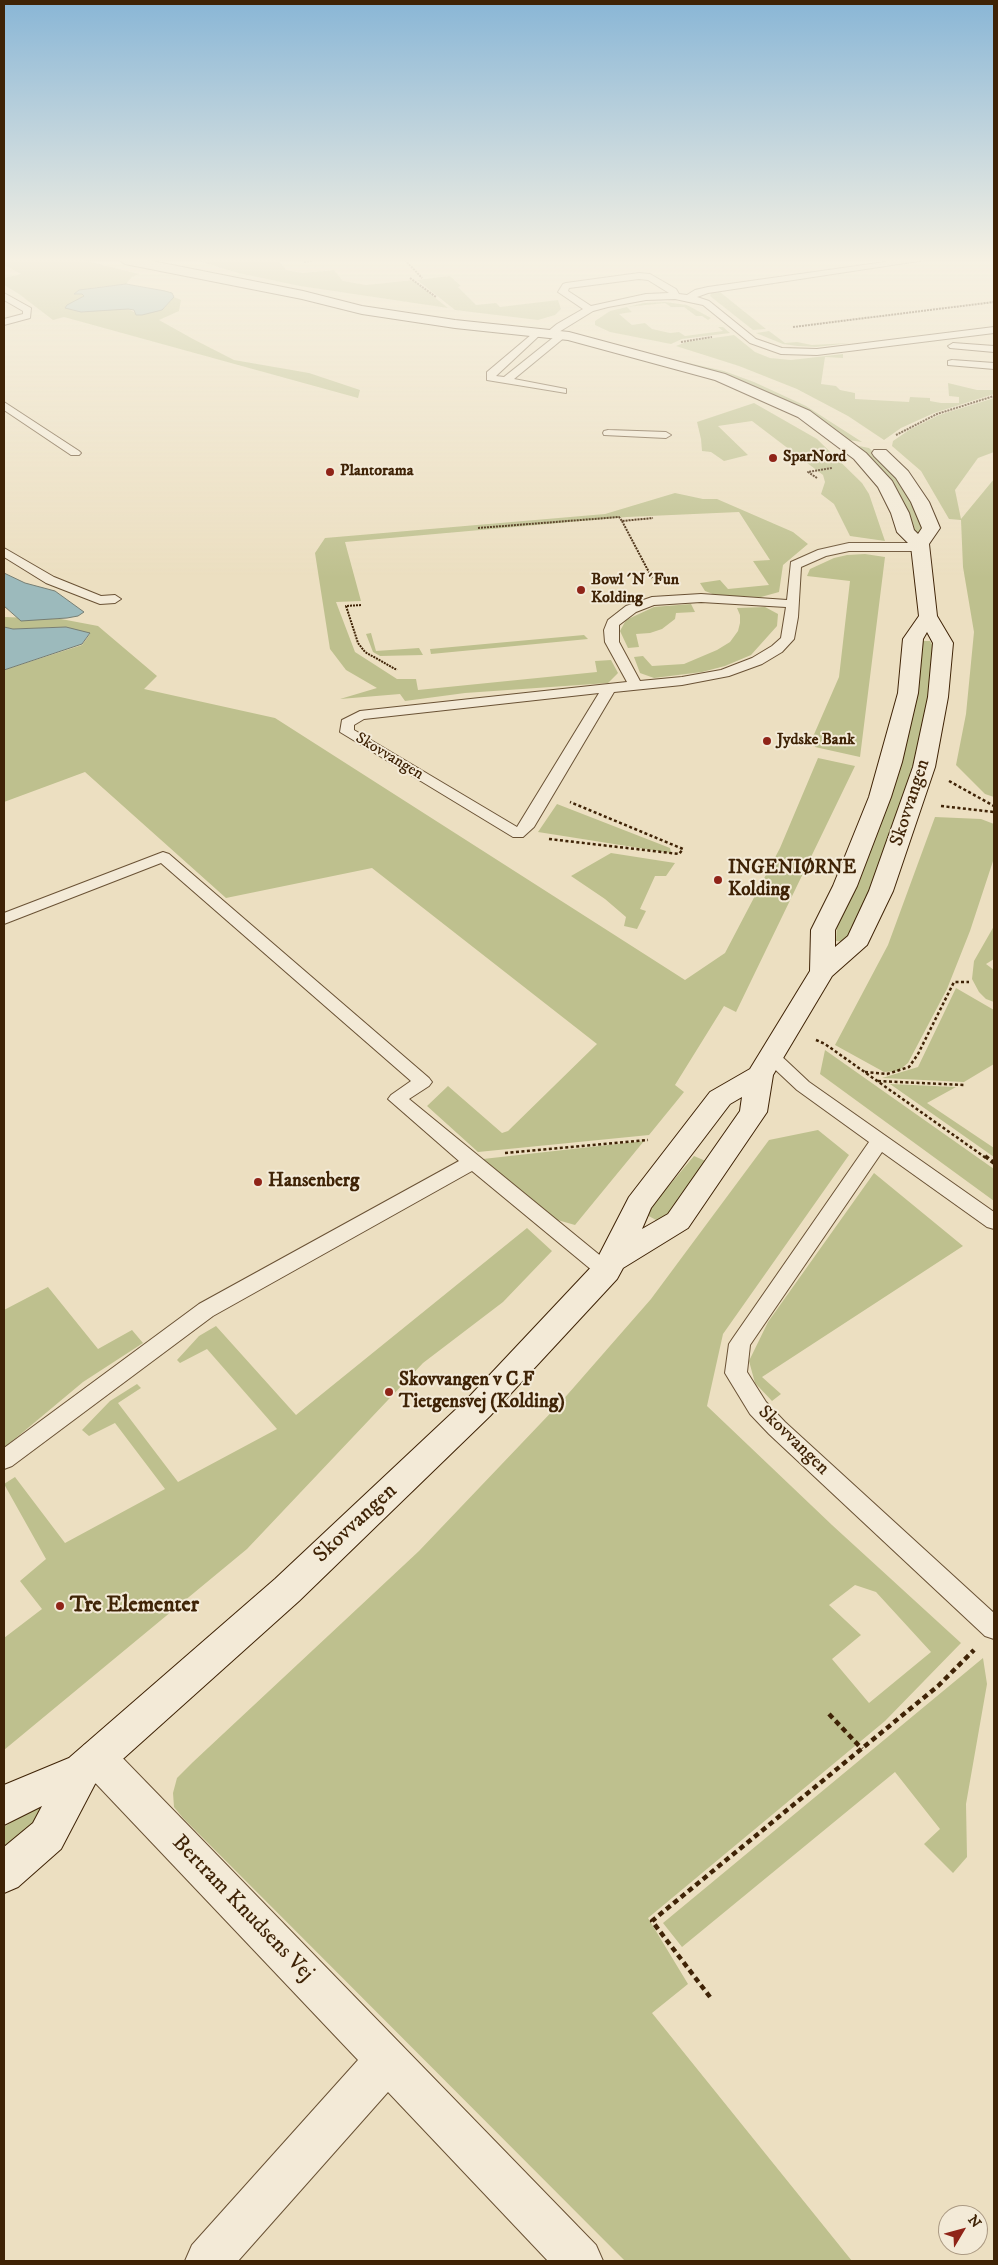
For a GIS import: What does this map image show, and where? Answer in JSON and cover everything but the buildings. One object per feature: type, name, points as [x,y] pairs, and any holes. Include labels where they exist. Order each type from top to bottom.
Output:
[{"type":"street","points":[[680,366],[720,377],[804,414],[844,442],[874,470],[886,485],[894,499],[906,532],[920,546],[931,528],[920,502],[902,475],[872,446],[835,418],[784,392],[715,366]]},
{"type":"street","name":"Skovvangen","points":[[4,1873],[47,1836],[90,1765],[286,1590],[479,1407],[610,1266],[678,1221],[754,1112],[766,1065],[822,971],[858,940],[881,892],[924,767],[938,697],[943,643],[928,616],[920,546]]},
{"type":"street","name":"Skovvangen","points":[[822,971],[823,930],[845,886],[880,797],[891,762],[908,693],[913,639],[928,616]]},
{"type":"street","name":"Skovvangen","points":[[610,1266],[639,1204],[720,1098],[766,1065]]},
{"type":"street","name":"Skovvangen","points":[[4,1807],[14,1799],[90,1765]]},
{"type":"street","name":"Bertram Knudsens Vej","points":[[90,1765],[387,2060],[580,2261]]},
{"type":"street","points":[[208,2261],[387,2060]]},
{"type":"lane","points":[[499,366],[490,374],[491,378],[562,391]]},
{"type":"lane","points":[[506,381],[520,366]]},
{"type":"lane","points":[[978,366],[994,373]]},
{"type":"lane","points":[[4,405],[75,453]]},
{"type":"lane","points":[[608,433],[666,435]]},
{"type":"lane","name":"Skovvangen","points":[[518,834],[347,732],[348,723],[360,715],[682,681],[724,673],[757,661],[777,649],[787,638],[795,565],[807,559],[849,547],[920,546]]},
{"type":"lane","points":[[4,552],[20,563],[58,583],[100,600],[116,599]]},
{"type":"lane","points":[[635,685],[612,642],[611,630],[613,623],[631,609],[652,601],[700,598],[792,604]]},
{"type":"lane","points":[[518,834],[526,827],[610,688]]},
{"type":"lane","points":[[4,919],[163,857],[423,1082],[397,1099],[472,1162],[610,1266]]},
{"type":"lane","points":[[766,1065],[803,1086],[994,1222]]},
{"type":"lane","name":"Skovvangen","points":[[880,1142],[740,1344],[736,1373],[758,1408],[777,1428],[994,1628]]},
{"type":"lane","points":[[4,1460],[206,1310],[472,1162]]},
{"type":"path","points":[[872,446],[885,443],[905,429],[937,414],[994,396]]},
{"type":"path","points":[[817,478],[808,472],[833,468]]},
{"type":"path","points":[[478,528],[619,517],[622,521],[653,518]]},
{"type":"path","points":[[361,605],[346,606],[358,643],[365,652],[397,670]]},
{"type":"path","points":[[924,767],[994,806]]},
{"type":"path","points":[[518,834],[537,838],[679,854],[683,849],[547,792]]},
{"type":"path","points":[[913,802],[994,812]]},
{"type":"path","points":[[864,1072],[887,1074],[909,1068],[954,982],[968,982]]},
{"type":"path","points":[[787,1029],[825,1044],[994,1163]]},
{"type":"path","points":[[877,1081],[965,1085]]},
{"type":"path","points":[[472,1162],[480,1157],[501,1153],[636,1140],[689,1140]]},
{"type":"path","points":[[710,1998],[652,1921],[938,1686],[980,1644]]},
{"type":"path","points":[[829,1714],[862,1749]]},
{"type":"green space","points":[[241,366],[267,366],[309,373],[360,390],[358,398]]},
{"type":"green space","points":[[681,366],[701,366],[724,371],[754,382],[806,406],[862,442],[848,440],[774,396]]},
{"type":"green space","points":[[739,366],[824,366],[821,384],[836,386],[840,390],[855,393],[855,399],[909,402],[910,397],[930,398],[930,401],[941,403],[959,403],[959,397],[949,396],[948,383],[977,390],[994,390],[994,394],[934,413],[901,428],[884,440],[848,416],[797,389]]},
{"type":"green space","points":[[994,398],[994,452],[978,458],[955,490],[961,519],[994,479],[994,797],[985,794],[956,765],[966,714],[974,632],[963,567],[961,520],[949,519],[921,471],[892,446],[893,441],[909,430],[939,415]]},
{"type":"green space","points":[[754,403],[817,439],[862,483],[869,494],[885,541],[850,536],[834,504],[821,494],[825,482],[823,475],[752,421],[718,426],[748,455],[724,461],[711,452],[702,451],[697,422]]},
{"type":"green space","points":[[854,445],[869,448],[906,489],[924,526],[923,533],[913,533]]},
{"type":"green space","points":[[675,493],[703,499],[717,499],[793,532],[808,544],[783,565],[779,592],[761,597],[718,596],[705,591],[700,583],[720,580],[728,589],[769,585],[753,561],[770,560],[739,512],[627,517],[345,542],[361,601],[336,602],[355,652],[397,679],[416,679],[418,690],[597,672],[595,661],[611,660],[618,673],[608,683],[465,693],[405,701],[400,694],[340,699],[377,688],[346,670],[330,649],[315,553],[325,538],[605,514]]},
{"type":"green space","points":[[865,554],[885,557],[860,757],[815,747],[812,739],[839,677],[850,581],[807,576],[810,569],[834,558]]},
{"type":"green space","points":[[691,604],[695,612],[676,613],[675,619],[662,629],[650,633],[636,634],[639,647],[628,648],[620,631],[626,620],[654,607]]},
{"type":"green space","points":[[765,607],[778,614],[777,626],[751,655],[725,666],[702,672],[654,678],[640,673],[634,657],[643,656],[652,666],[684,664],[717,650],[730,642],[738,631],[740,623],[740,615],[737,608]]},
{"type":"green space","points":[[4,617],[61,619],[98,626],[157,676],[144,689],[275,718],[685,980],[725,953],[780,848],[818,758],[855,766],[736,1012],[724,1006],[675,1085],[684,1092],[649,1135],[478,1152],[427,1106],[448,1086],[502,1133],[508,1131],[597,1044],[372,868],[226,898],[85,772],[4,802],[4,670],[82,645],[90,634],[66,627],[13,629],[4,627]]},
{"type":"green space","points":[[371,633],[376,651],[419,648],[423,655],[380,656],[373,652],[366,634]]},
{"type":"green space","points":[[584,635],[588,639],[431,654],[430,649]]},
{"type":"green space","points":[[922,641],[930,641],[934,648],[929,696],[919,747],[905,800],[872,887],[846,942],[836,941],[837,924],[860,880],[890,798]]},
{"type":"green space","points":[[557,804],[670,848],[671,853],[538,832]]},
{"type":"green space","points":[[935,817],[981,819],[994,824],[994,858],[970,931],[947,989],[908,1063],[898,1071],[884,1072],[835,1045],[888,945]]},
{"type":"green space","points":[[611,853],[675,863],[666,876],[655,876],[640,909],[646,911],[637,929],[624,926],[626,917],[605,899],[571,876]]},
{"type":"green space","points":[[994,926],[994,959],[986,964],[994,970],[994,1002],[986,999],[979,992],[972,979],[974,961]]},
{"type":"green space","points":[[956,988],[994,1010],[994,1064],[964,1082],[882,1078],[918,1067]]},
{"type":"green space","points":[[825,1050],[994,1169],[994,1201],[820,1074]]},
{"type":"green space","points":[[890,1084],[956,1087],[927,1103],[994,1148],[994,1157]]},
{"type":"green space","points":[[818,1130],[849,1155],[723,1334],[707,1406],[832,1525],[961,1643],[885,1721],[648,1918],[688,1984],[652,2013],[852,2261],[625,2261],[183,1818],[174,1807],[173,1793],[177,1778],[419,1551],[561,1402],[651,1299],[769,1140]],"holes":[[[855,1585],[876,1592],[931,1652],[869,1703],[832,1659],[861,1635],[829,1605]]]},
{"type":"green space","points":[[644,1141],[575,1225],[554,1219],[483,1159]]},
{"type":"green space","points":[[694,1156],[708,1162],[669,1212],[658,1221],[645,1214]]},
{"type":"green space","points":[[874,1173],[963,1246],[762,1377],[781,1394],[772,1401],[755,1383],[749,1361],[768,1322]]},
{"type":"green space","points":[[527,1228],[552,1251],[503,1302],[423,1363],[247,1549],[4,1750],[4,1638],[42,1609],[20,1581],[46,1559],[4,1484],[15,1477],[65,1543],[165,1489],[115,1423],[89,1436],[82,1430],[110,1401],[137,1384],[141,1388],[118,1403],[178,1482],[277,1429],[207,1349],[180,1363],[177,1360],[199,1336],[216,1326],[296,1415]]},
{"type":"green space","points":[[48,1287],[98,1349],[132,1330],[143,1343],[83,1382],[4,1448],[4,1310]]},
{"type":"green space","points":[[983,1658],[987,1684],[966,1804],[967,1857],[953,1873],[924,1844],[940,1829],[895,1772],[682,1947],[663,1923]]},
{"type":"green space","points":[[37,1806],[48,1820],[4,1858],[4,1827]]},
{"type":"water","points":[[4,573],[25,583],[55,591],[84,612],[78,616],[67,618],[21,621],[4,606]]},
{"type":"water","points":[[4,627],[13,629],[66,627],[90,633],[82,644],[4,670]]},
{"type":"place","name":"SparNord","points":[[773,458]]},
{"type":"place","name":"Plantorama","points":[[330,472]]},
{"type":"place","name":"Bowl´N´Fun Kolding","points":[[581,590]]},
{"type":"place","name":"Jydske Bank","points":[[767,741]]},
{"type":"place","name":"INGENIØRNE Kolding","points":[[718,880]]},
{"type":"place","name":"Hansenberg","points":[[258,1182]]},
{"type":"place","name":"Skovvangen v C F Tietgensvej (Kolding)","points":[[389,1392]]},
{"type":"place","name":"Tre Elementer","points":[[60,1606]]}]
